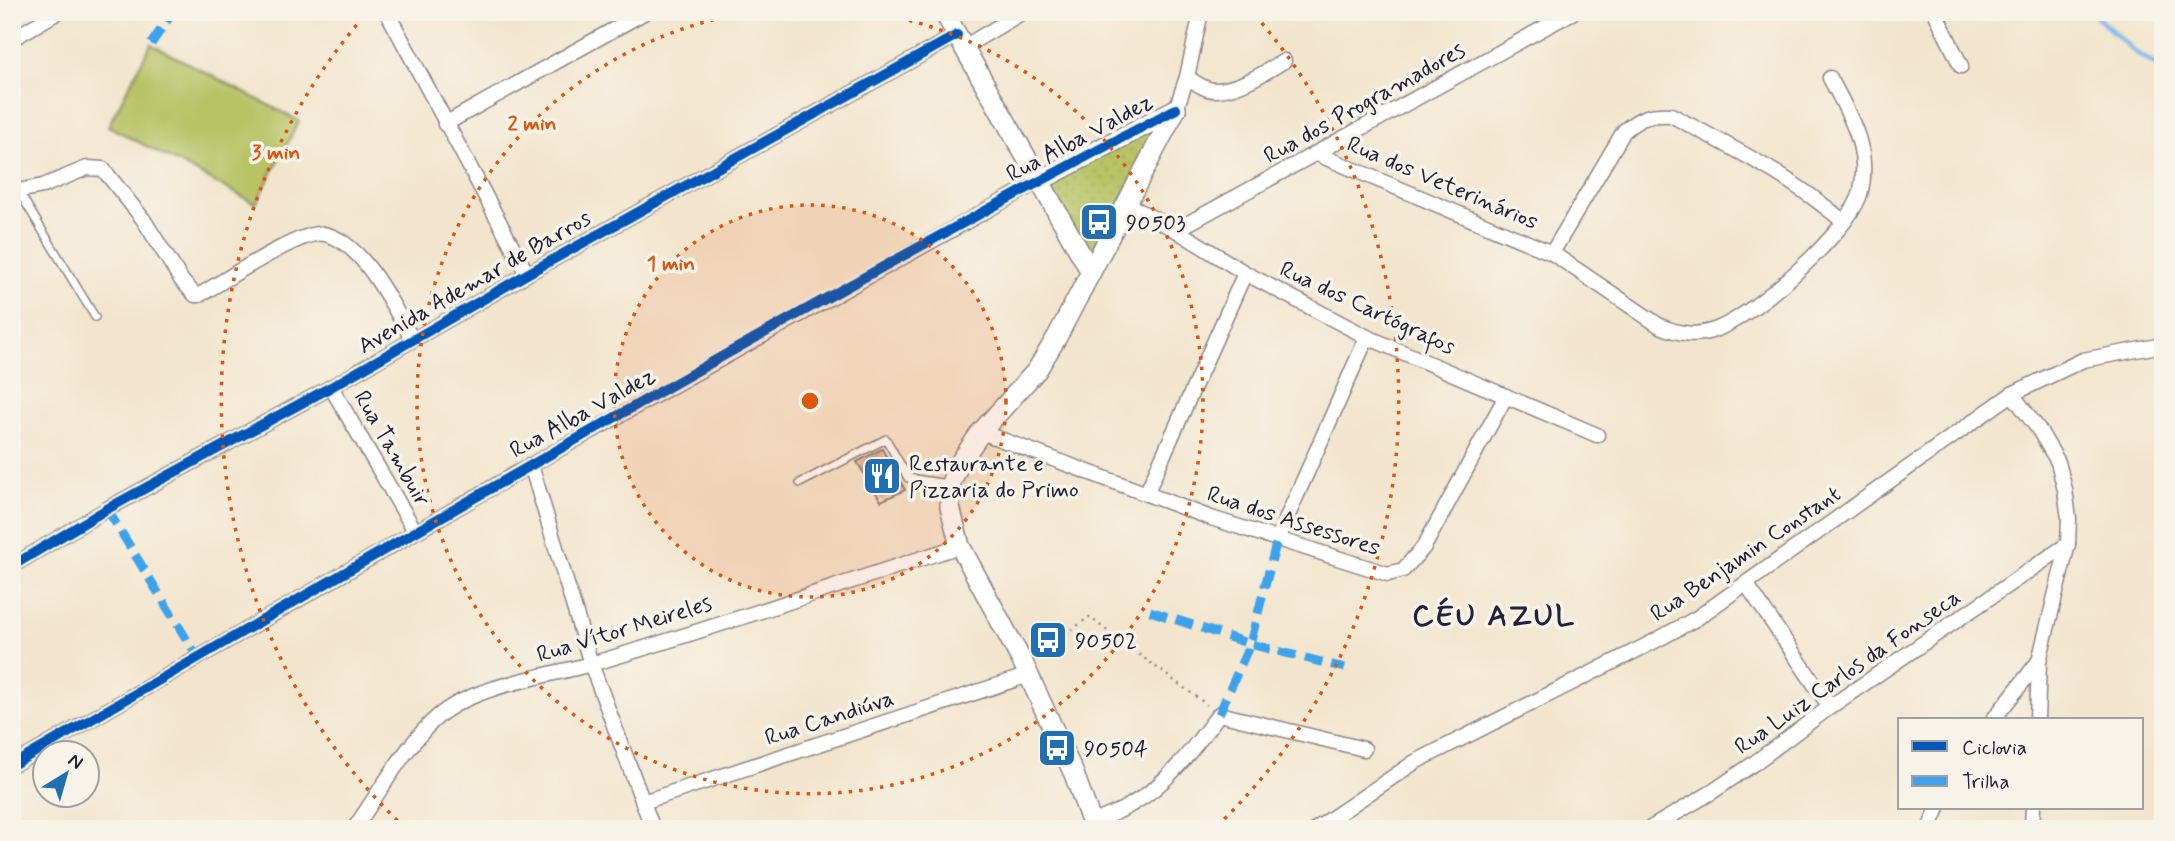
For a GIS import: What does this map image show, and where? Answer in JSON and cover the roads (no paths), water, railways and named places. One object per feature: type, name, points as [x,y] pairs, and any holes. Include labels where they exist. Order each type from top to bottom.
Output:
[{"type":"street","points":[[12,39],[58,12]]},
{"type":"street","points":[[387,12],[527,274]]},
{"type":"street","points":[[445,124],[645,12]]},
{"type":"street","points":[[944,12],[1091,272]]},
{"type":"street","name":"Avenida Ademar de Barros","points":[[12,566],[107,509],[331,387],[527,274],[960,41],[1023,12]]},
{"type":"street","points":[[1201,12],[1187,77],[1176,109],[1128,205],[1058,337],[1037,370],[981,432],[959,464],[950,485],[950,507],[960,546],[1026,670],[1074,774],[1093,826],[1131,805],[1165,779],[1197,744],[1219,714],[1364,749]]},
{"type":"street","name":"Rua dos Programadores","points":[[1176,230],[1573,12]]},
{"type":"street","points":[[1934,12],[1961,66]]},
{"type":"street","points":[[1187,77],[1203,87],[1216,90],[1256,77],[1284,61]]},
{"type":"street","name":"Rua dos Veterinários","points":[[1317,154],[1552,253],[1660,326],[1677,334],[1696,334],[1718,329],[1763,300],[1821,250],[1844,222],[1860,196],[1863,155],[1857,128],[1830,78]]},
{"type":"street","name":"Rua Alba Valdez","points":[[16,763],[531,465],[1040,181],[1176,109]]},
{"type":"street","name":"Rua dos Veterinários","points":[[1552,253],[1624,131],[1640,117],[1656,114],[1671,116],[1776,171],[1812,195],[1844,222]]},
{"type":"street","points":[[15,191],[43,186],[87,168],[103,169],[144,219],[182,281],[195,295],[296,240],[323,233],[336,238],[352,250],[373,274],[412,339]]},
{"type":"street","name":"Rua dos Cartógrafos","points":[[1128,205],[1176,230],[1245,273],[1367,337],[1597,435]]},
{"type":"street","points":[[1146,494],[1245,273]]},
{"type":"street","points":[[1277,540],[1367,337]]},
{"type":"street","name":"Rua Benjamin Constant","points":[[1316,829],[1415,762],[1697,618],[2012,394],[2083,360],[2163,345]]},
{"type":"street","name":"Rua Tambuir","points":[[331,387],[415,531]]},
{"type":"street","points":[[2012,394],[2039,430],[2057,462],[2067,504],[2068,544],[2039,661],[2036,718]]},
{"type":"street","name":"Rua dos Assessores","points":[[981,432],[1277,540],[1388,574],[1403,570],[1424,547],[1506,396]]},
{"type":"street","points":[[531,465],[591,664],[653,829]]},
{"type":"street","name":"Rua Luiz Carlos da Fonseca","points":[[1649,829],[1712,792],[1830,707],[2068,544]]},
{"type":"street","name":"Rua Vítor Meireles","points":[[355,829],[428,725],[445,710],[493,690],[591,664],[960,546]]},
{"type":"street","points":[[1746,585],[1830,707]]},
{"type":"street","points":[[1995,718],[2039,661]]},
{"type":"street","name":"Rua Candiúva","points":[[643,802],[1026,670]]},
{"type":"street","points":[[1929,829],[1937,810]]},
{"type":"street","points":[[2032,829],[2033,810]]},
{"type":"lane","points":[[15,191],[95,317]]},
{"type":"lane","points":[[800,483],[886,439],[908,478],[950,485]]},
{"type":"waterway","points":[[2091,12],[2135,52],[2163,70]]},
{"type":"place","name":"90503","points":[[1099,222]]},
{"type":"place","name":"Restaurante e Pizzaria do Primo","points":[[882,476]]},
{"type":"place","name":"90502","points":[[1048,640]]},
{"type":"place","name":"90504","points":[[1057,748]]},
{"type":"district","name":"CÉU AZUL","points":[[1494,615]]}]
